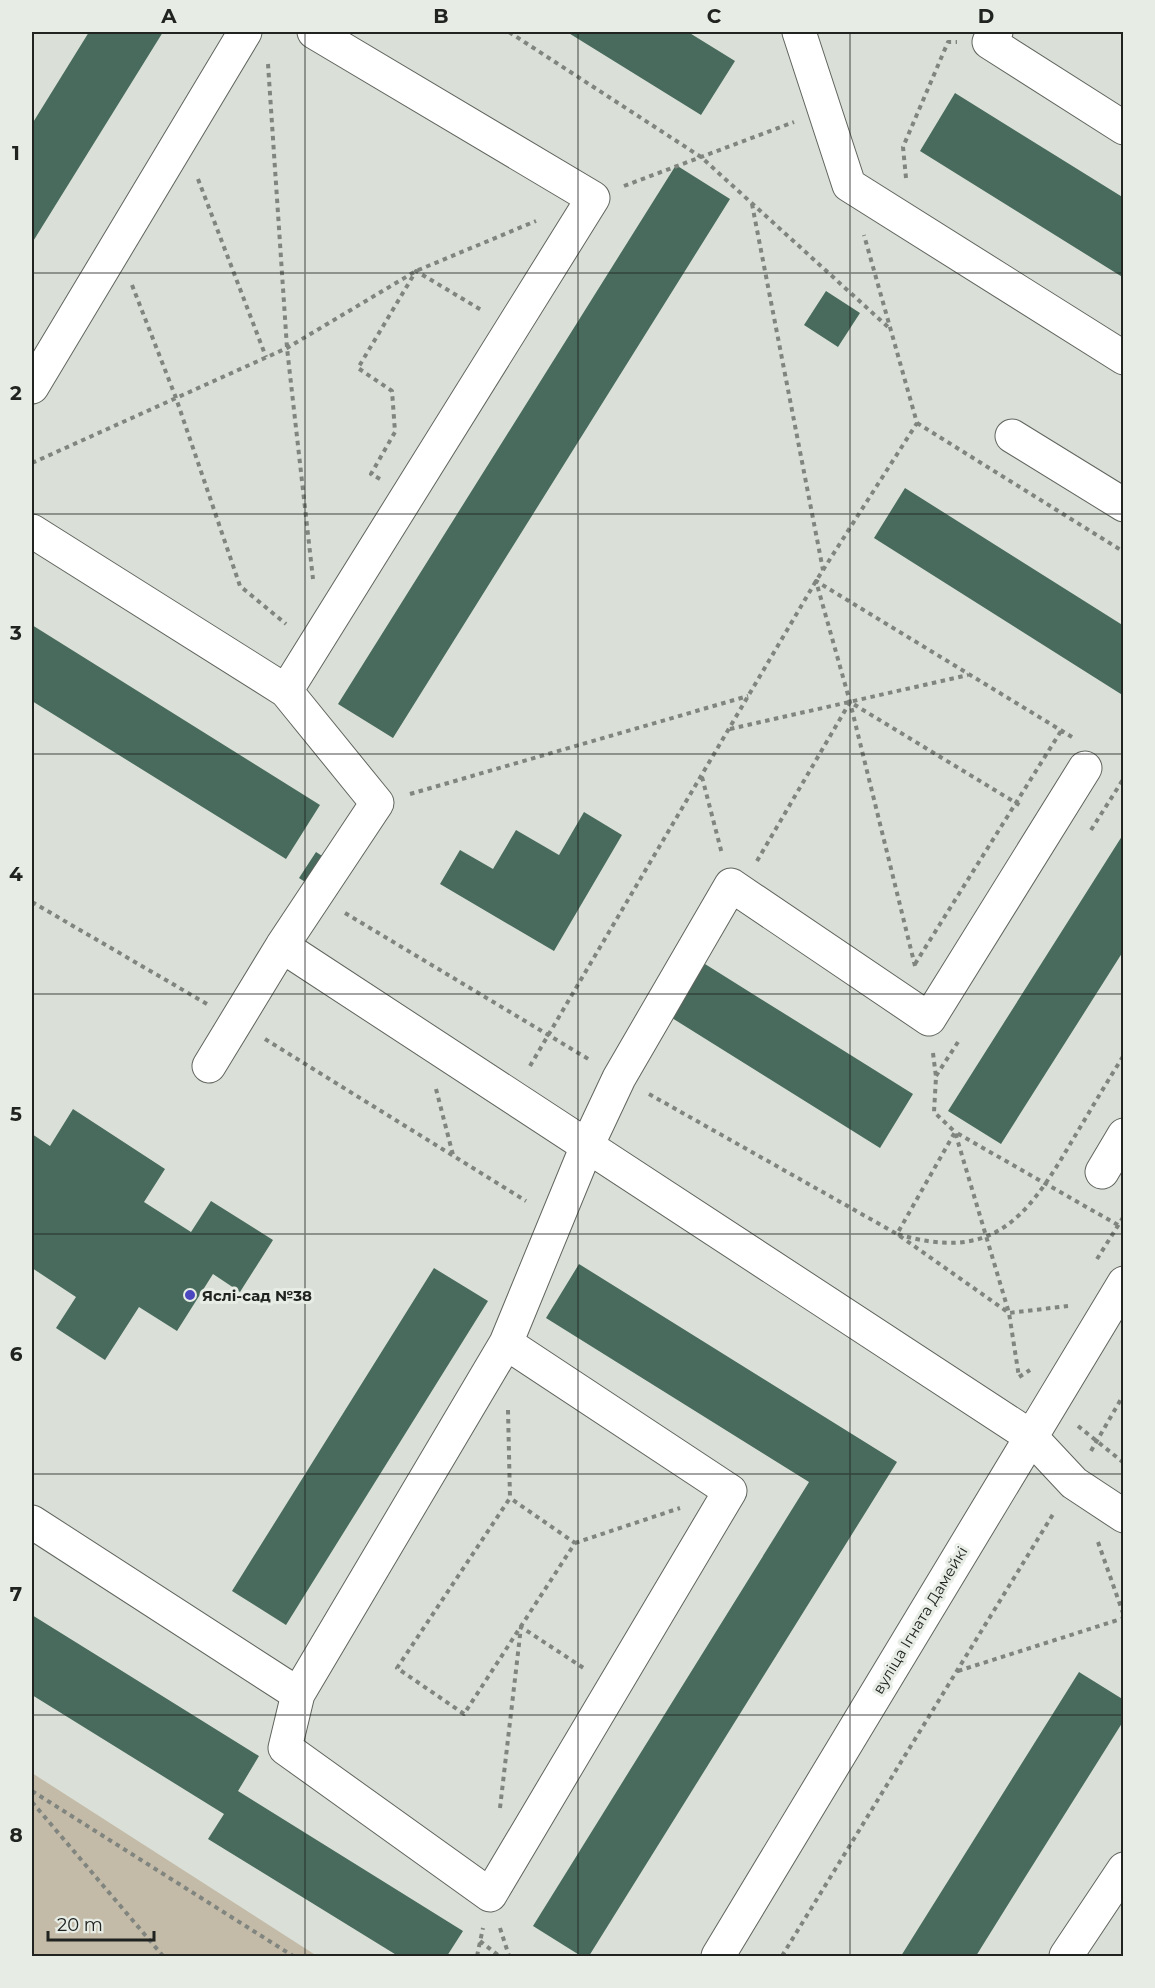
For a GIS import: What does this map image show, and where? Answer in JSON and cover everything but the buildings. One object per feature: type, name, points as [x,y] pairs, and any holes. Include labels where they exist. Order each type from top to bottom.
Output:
[{"type":"street","points":[[286,691],[593,198],[314,32]]},
{"type":"street","points":[[799,32],[849,185],[1124,358]]},
{"type":"street","points":[[992,37],[1124,128]]},
{"type":"street","points":[[32,387],[182,136],[256,43]]},
{"type":"street","points":[[1012,436],[1124,505]]},
{"type":"street","points":[[32,531],[286,691],[377,803],[282,946],[209,1066]]},
{"type":"street","points":[[506,1343],[730,1491],[490,1895],[285,1748],[298,1694],[506,1343],[587,1146],[619,1078],[735,888],[929,1019],[1050,824],[1082,755]]},
{"type":"street","points":[[282,946],[1030,1436],[1074,1483],[1124,1516]]},
{"type":"street","points":[[1102,1172],[1124,1135]]},
{"type":"street","name":"вуліца Ігната Дамейкі","points":[[718,1956],[1124,1283]]},
{"type":"street","points":[[32,1522],[298,1694]]},
{"type":"street","points":[[1066,1956],[1124,1869]]},
{"type":"path","points":[[509,32],[701,157],[890,329]]},
{"type":"path","points":[[910,224],[903,147],[948,42],[992,37]]},
{"type":"path","points":[[256,43],[316,642]]},
{"type":"path","points":[[593,198],[825,110]]},
{"type":"path","points":[[182,136],[266,357]]},
{"type":"path","points":[[849,185],[918,423],[1124,552]]},
{"type":"path","points":[[752,204],[823,570]]},
{"type":"path","points":[[32,463],[286,348],[416,271],[541,219]]},
{"type":"path","points":[[117,245],[176,398],[240,586],[316,642]]},
{"type":"path","points":[[416,271],[512,328]]},
{"type":"path","points":[[407,497],[371,474],[395,432],[392,390],[358,368],[416,271]]},
{"type":"path","points":[[510,1097],[549,1036],[816,581],[918,423]]},
{"type":"path","points":[[816,581],[1061,731],[1082,755]]},
{"type":"path","points":[[816,581],[850,702],[929,1019],[936,1077],[934,1112],[955,1132],[1118,1225]]},
{"type":"path","points":[[729,729],[969,675]]},
{"type":"path","points":[[377,803],[749,696]]},
{"type":"path","points":[[850,702],[1050,824]]},
{"type":"path","points":[[735,888],[850,702]]},
{"type":"path","points":[[915,965],[1061,731]]},
{"type":"path","points":[[702,776],[735,888]]},
{"type":"path","points":[[316,896],[619,1078],[897,1234],[1010,1313],[1068,1305]]},
{"type":"path","points":[[32,902],[236,1022],[558,1221]]},
{"type":"path","points":[[423,1039],[453,1156]]},
{"type":"path","points":[[897,1234],[926,1243],[956,1243],[986,1237],[1010,1224],[1031,1206],[1047,1183],[1124,1055]]},
{"type":"path","points":[[897,1234],[955,1132]]},
{"type":"path","points":[[955,1132],[1010,1313],[1019,1377]]},
{"type":"path","points":[[784,1955],[1074,1483],[1124,1394]]},
{"type":"path","points":[[508,1403],[510,1498],[397,1668],[464,1714],[575,1543],[730,1491]]},
{"type":"path","points":[[510,1498],[575,1543]]},
{"type":"path","points":[[957,1671],[1124,1617],[1097,1538]]},
{"type":"path","points":[[521,1627],[613,1688]]},
{"type":"path","points":[[499,1814],[521,1627]]},
{"type":"path","points":[[32,1791],[293,1956]]},
{"type":"path","points":[[32,1802],[163,1956]]},
{"type":"path","points":[[480,1941],[500,1956]]},
{"type":"shaded area","points":[[32,1773],[317,1956],[32,1956]]},
{"type":"place","name":"Яслі-сад №38","points":[[190,1295]]}]
